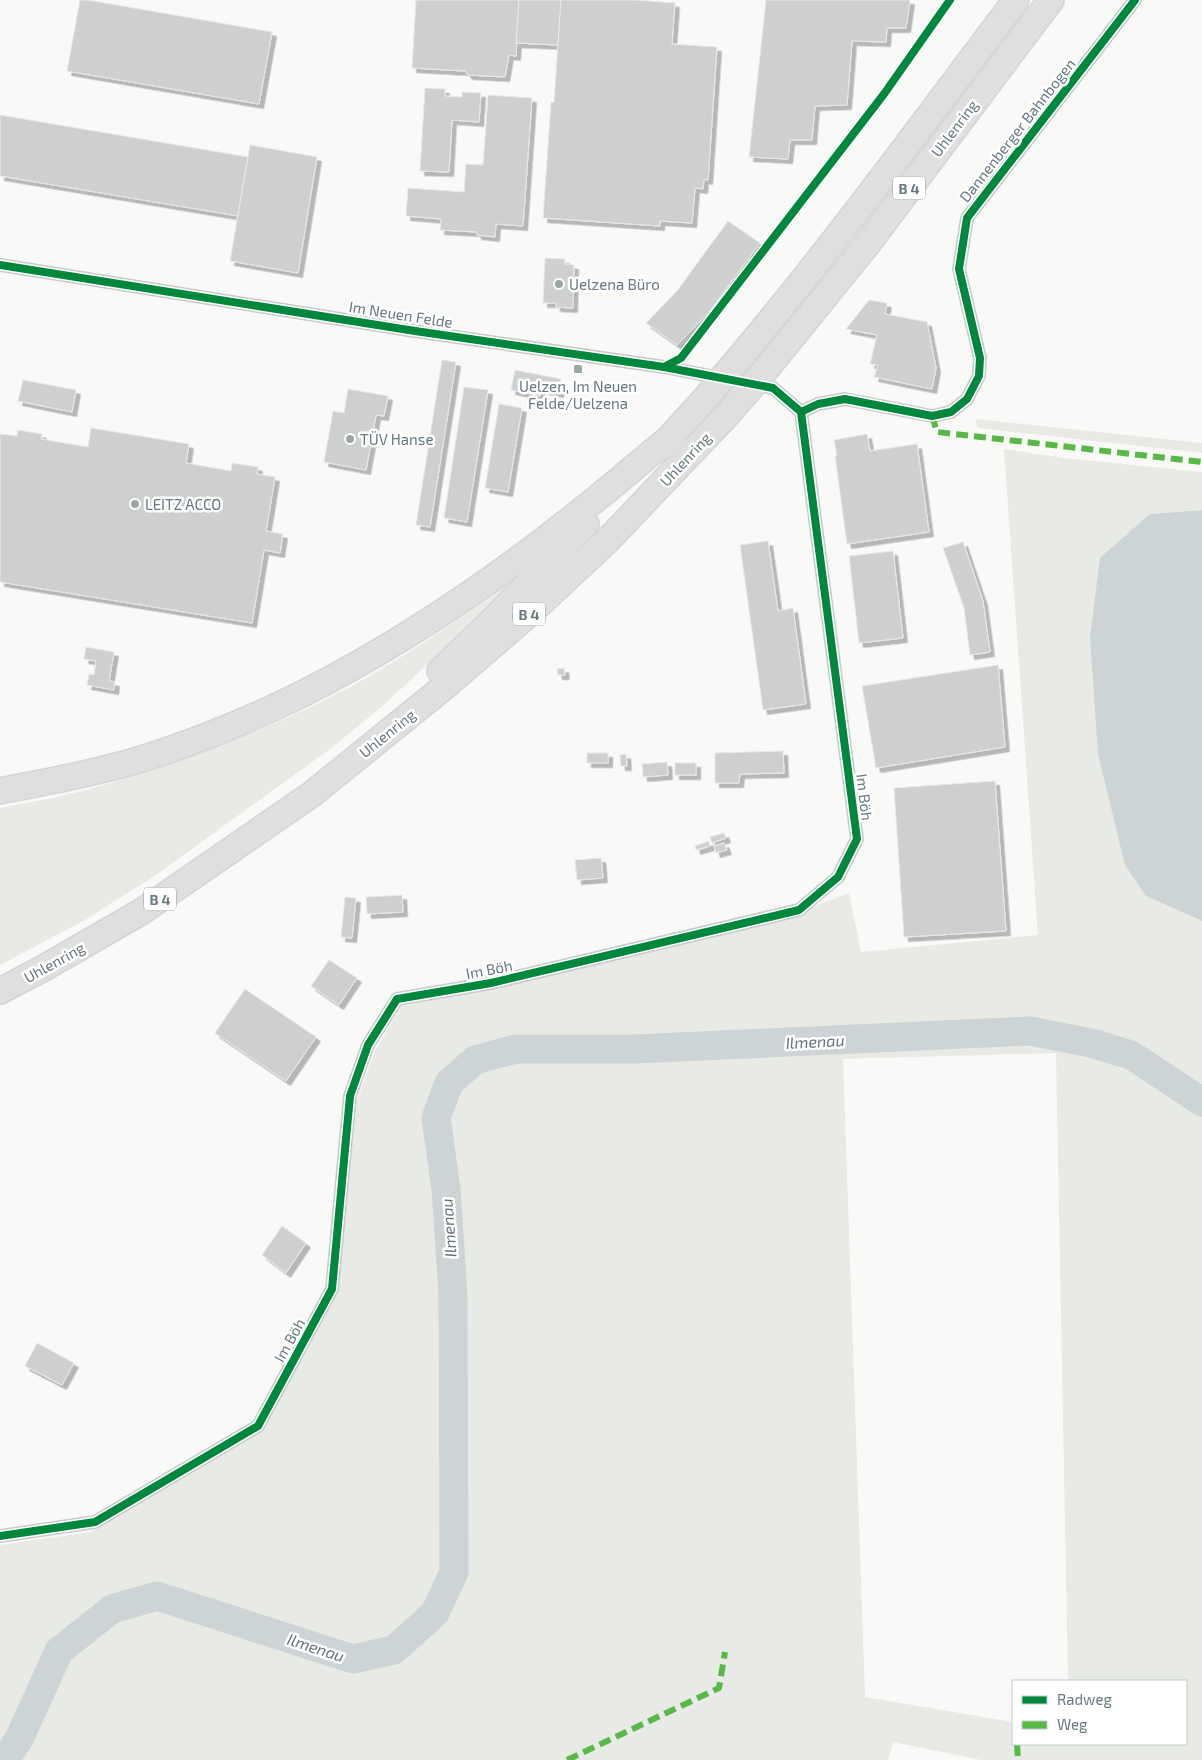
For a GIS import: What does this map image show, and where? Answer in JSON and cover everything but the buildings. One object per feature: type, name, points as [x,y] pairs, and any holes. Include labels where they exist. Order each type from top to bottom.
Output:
[{"type":"highway","name":"Uhlenring","points":[[672,435],[781,309],[850,221],[1016,0]]},
{"type":"highway","name":"Uhlenring","points":[[0,991],[142,912],[312,794],[449,684],[530,613],[608,540],[727,415],[764,372],[866,246],[1051,0]]},
{"type":"highway","points":[[0,791],[87,773],[164,751],[240,722],[301,695],[359,663],[467,596],[572,519],[672,435]]},
{"type":"highway","name":"B 4","points":[[312,794],[496,616],[672,435]]},
{"type":"street","name":"Dannenberger Bahnbogen","points":[[797,407],[845,399],[932,416],[951,412],[967,399],[979,376],[980,358],[959,269],[967,218],[1135,0]]},
{"type":"street","name":"Im Neuen Felde","points":[[0,265],[416,331],[664,367],[773,388],[797,407]]},
{"type":"street","name":"Im Böh","points":[[0,1536],[95,1522],[258,1426],[332,1289],[350,1096],[368,1044],[397,999],[490,983],[799,910],[838,877],[857,839],[797,407]]},
{"type":"shaded area","points":[[975,419],[1202,443],[1202,453],[978,428]]},
{"type":"shaded area","points":[[1004,449],[1064,458],[1202,472],[1202,510],[1150,514],[1146,896],[1202,921],[1202,1760],[981,1760],[893,1742],[888,1760],[0,1760],[0,1545],[91,1532],[264,1427],[337,1289],[357,1100],[375,1051],[401,1006],[492,989],[782,919],[849,893],[861,952],[1038,935]],"holes":[[[1056,1053],[1068,1680],[1187,1680],[1187,1745],[1012,1745],[1012,1722],[865,1697],[843,1059]]]},
{"type":"shaded area","points":[[1202,510],[1202,921],[1146,896],[1125,865],[1098,754],[1090,638],[1100,558],[1150,514]]},
{"type":"shaded area","points":[[524,573],[386,703],[330,749],[156,875],[85,920],[0,965],[0,808],[93,788],[198,754],[267,727],[366,678],[407,654]]},
{"type":"waterway","name":"Ilmenau","points":[[5,1760],[19,1739],[59,1651],[112,1609],[157,1596],[353,1659],[394,1650],[435,1613],[454,1572],[453,1294],[446,1189],[436,1118],[449,1083],[475,1060],[516,1049],[635,1049],[1030,1031],[1091,1043],[1131,1055],[1202,1102]]},
{"type":"marked path","points":[[932,416],[937,432],[1202,462]]},
{"type":"marked path","points":[[567,1760],[719,1688],[725,1652]]},
{"type":"marked path","points":[[1017,1745],[1018,1760]]},
{"type":"cycle path","points":[[664,367],[681,358],[884,94],[950,0]]},
{"type":"cycle path","points":[[0,265],[415,331],[664,367],[773,388],[801,412],[818,404],[845,399],[932,416],[951,412],[967,399],[979,376],[980,358],[959,269],[967,218],[1135,0]]},
{"type":"cycle path","points":[[0,1536],[95,1522],[258,1426],[332,1289],[350,1096],[368,1045],[397,999],[491,983],[799,910],[838,877],[857,839],[801,412]]},
{"type":"place","name":"Uelzena Büro","points":[[559,284]]},
{"type":"place","name":"Uelzen, Im Neuen Felde/Uelzena","points":[[578,369]]},
{"type":"place","name":"TÜV Hanse","points":[[350,439]]},
{"type":"place","name":"LEITZ ACCO","points":[[135,504]]}]
